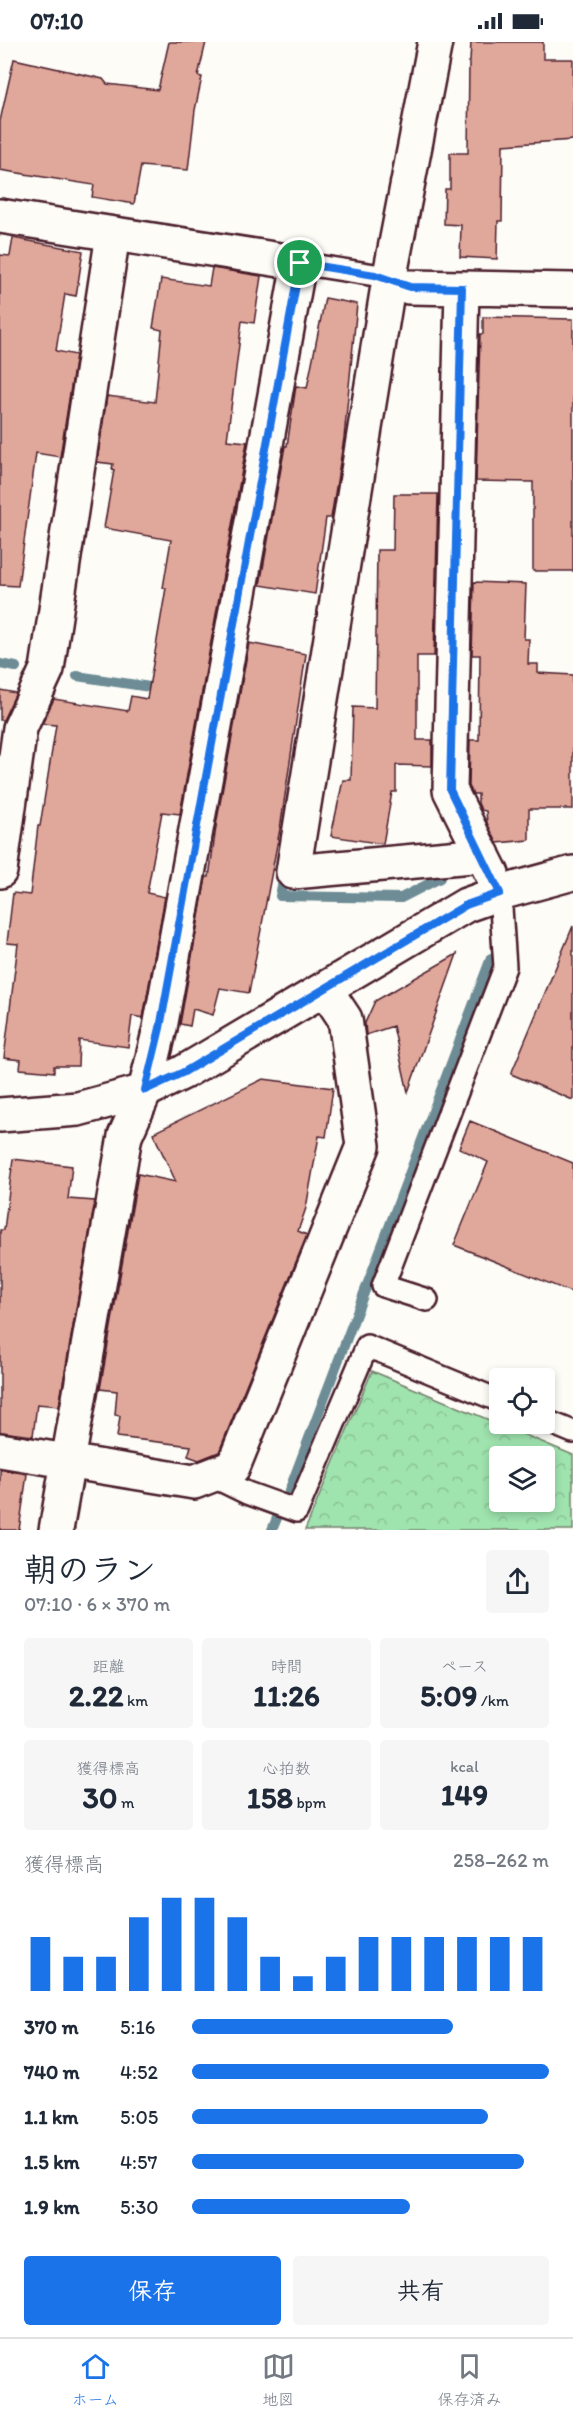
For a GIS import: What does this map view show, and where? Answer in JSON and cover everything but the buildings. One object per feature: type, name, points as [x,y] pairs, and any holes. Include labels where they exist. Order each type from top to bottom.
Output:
[{"type":"street","points":[[435,42],[399,283],[293,872],[483,855]]},
{"type":"street","points":[[0,216],[300,263],[160,1028],[145,1090],[124,1136],[56,1530]]},
{"type":"street","points":[[0,871],[20,728],[47,669],[113,234]]},
{"type":"street","points":[[399,283],[462,288],[573,290]]},
{"type":"street","points":[[462,288],[450,790],[500,893]]},
{"type":"street","points":[[0,1115],[78,1109],[145,1090],[184,1072],[466,905],[573,873]]},
{"type":"street","points":[[0,1450],[67,1463],[194,1482],[233,1467],[363,1146],[345,1019],[325,989]]},
{"type":"lane","points":[[300,263],[375,275],[399,283]]},
{"type":"lane","points":[[427,1300],[383,1286],[505,967],[500,893]]},
{"type":"lane","points":[[212,1476],[247,1493],[297,1512],[367,1346],[489,1396]]},
{"type":"lane","points":[[555,1425],[573,1432]]},
{"type":"green space","points":[[372,1371],[489,1420],[489,1434],[523,1434],[551,1446],[489,1446],[489,1512],[555,1512],[555,1447],[573,1455],[573,1530],[305,1530]]},
{"type":"waterway","points":[[0,664],[16,667]]},
{"type":"waterway","points":[[77,676],[163,689]]},
{"type":"waterway","points":[[285,870],[280,896],[401,898],[440,878]]},
{"type":"waterway","points":[[289,1491],[491,958]]},
{"type":"waterway","points":[[272,1530],[277,1518]]},
{"type":"route","points":[[300,263],[375,275],[410,287],[462,288],[450,790],[500,893],[466,905],[184,1072],[145,1090],[160,1028],[300,263]]}]
